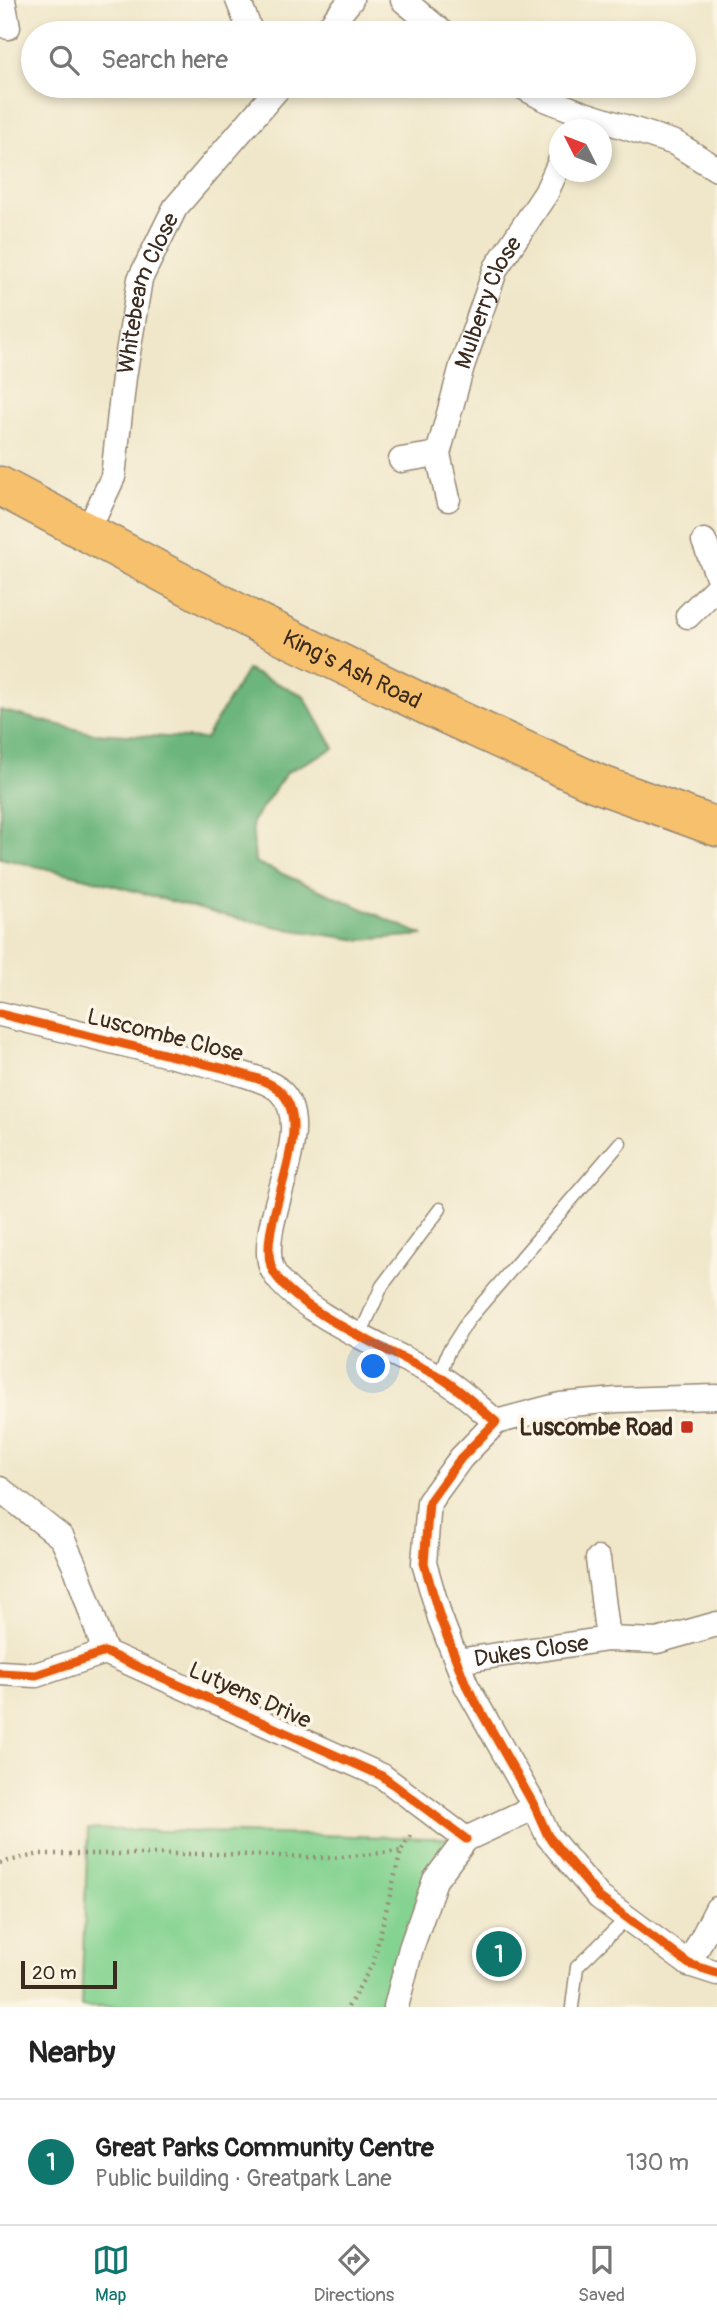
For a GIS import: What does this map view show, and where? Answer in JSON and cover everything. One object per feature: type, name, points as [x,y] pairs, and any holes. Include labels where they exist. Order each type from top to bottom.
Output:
[{"type":"highway","name":"King's Ash Road","points":[[0,486],[248,618],[430,707],[596,783],[717,827]]},
{"type":"street","points":[[3,0],[8,27]]},
{"type":"street","points":[[238,0],[246,21]]},
{"type":"street","points":[[334,21],[351,0]]},
{"type":"street","points":[[403,0],[428,21]]},
{"type":"street","name":"Whitebeam Close","points":[[87,533],[113,477],[124,377],[140,279],[175,208],[270,98]]},
{"type":"street","points":[[543,98],[574,119]]},
{"type":"street","points":[[612,129],[674,143],[717,169]]},
{"type":"street","name":"Mulberry Close","points":[[448,499],[438,454],[462,366],[496,268],[551,182]]},
{"type":"street","points":[[401,460],[438,454]]},
{"type":"street","points":[[704,541],[717,574]]},
{"type":"street","points":[[688,616],[717,587]]},
{"type":"street","name":"Luscombe Close","points":[[0,1014],[226,1069],[280,1090],[292,1109],[293,1132],[269,1243],[271,1266],[284,1287],[313,1310],[439,1376],[496,1422]]},
{"type":"street","points":[[717,1397],[560,1405],[496,1422],[461,1458],[429,1502],[424,1563],[440,1618],[466,1685],[535,1807],[548,1836],[598,1897],[689,1964],[717,1973]]},
{"type":"street","points":[[0,1489],[62,1538],[77,1571],[105,1652],[36,1675],[0,1673]]},
{"type":"street","name":"Dukes Close","points":[[598,1559],[608,1639]]},
{"type":"street","name":"Dukes Close","points":[[457,1661],[608,1639],[657,1641],[717,1624]]},
{"type":"street","name":"Lutyens Drive","points":[[105,1652],[382,1776],[466,1839]]},
{"type":"street","points":[[396,2007],[411,1948],[435,1880],[466,1839],[535,1807]]},
{"type":"street","points":[[689,1964],[717,1909]]},
{"type":"lane","points":[[439,1376],[447,1352],[468,1319],[620,1143]]},
{"type":"lane","points":[[360,1335],[382,1286],[440,1209]]},
{"type":"lane","points":[[572,2007],[577,1967],[626,1918]]},
{"type":"path","points":[[348,2007],[373,1964],[401,1851],[427,1810]]},
{"type":"path","points":[[0,1863],[40,1854],[225,1854],[332,1858],[401,1851]]},
{"type":"green space","points":[[247,670],[303,695],[334,748],[287,772],[252,822],[255,862],[423,935],[360,940],[293,930],[218,914],[87,878],[0,858],[0,710],[91,733],[205,739]]},
{"type":"green space","points":[[88,1829],[466,1839],[435,1880],[396,2007],[81,2007]]},
{"type":"cycle path","points":[[0,1014],[226,1069],[262,1081],[280,1091],[290,1107],[293,1127],[291,1151],[272,1224],[269,1247],[271,1266],[281,1282],[319,1313],[446,1381],[496,1422],[461,1458],[429,1502],[424,1563],[440,1618],[466,1685],[535,1807],[548,1836],[599,1897],[689,1964],[717,1973]]},
{"type":"cycle path","points":[[0,1673],[36,1675],[105,1652],[382,1776],[466,1839]]},
{"type":"place","name":"Luscombe Road","points":[[687,1427]]},
{"type":"place","name":"Great Parks Community Centre","points":[[499,1954]]}]
